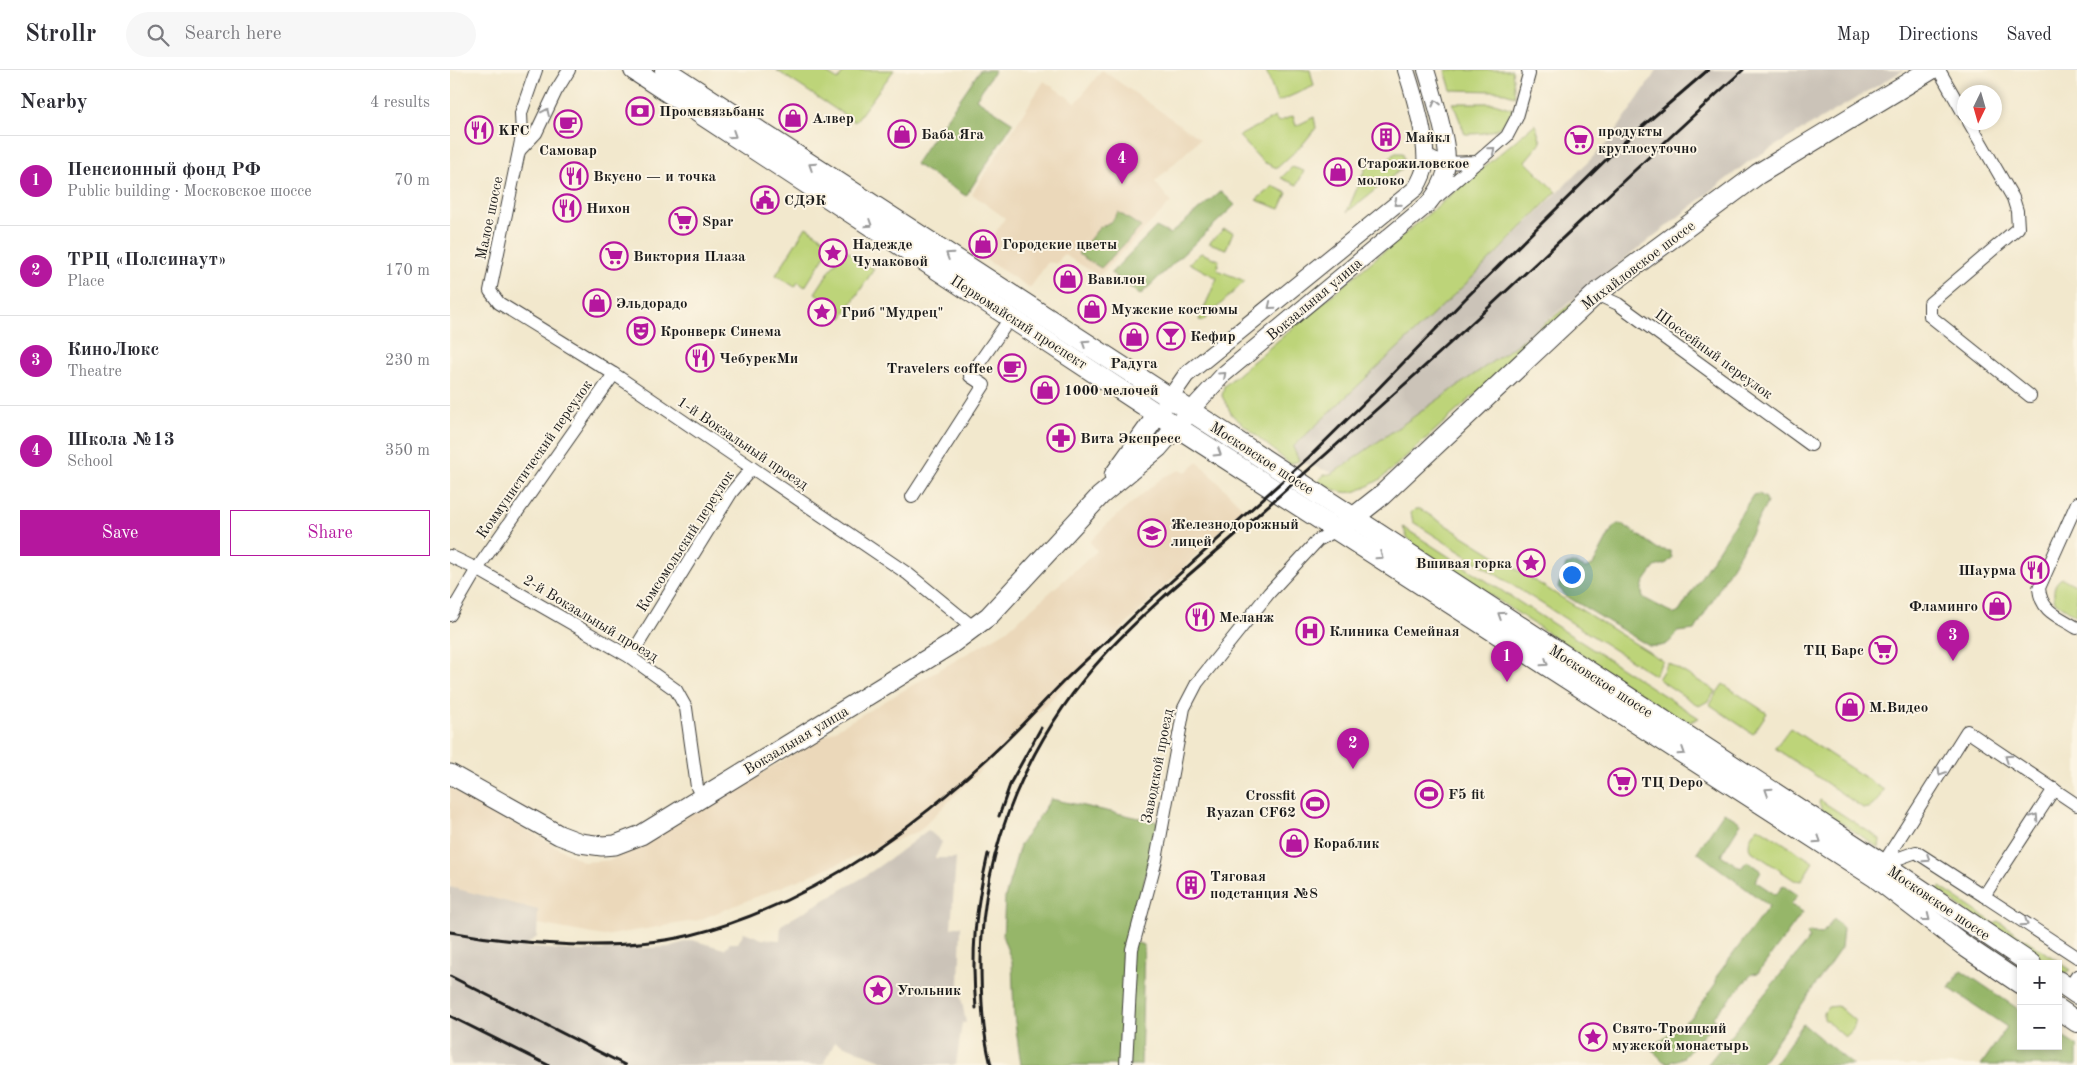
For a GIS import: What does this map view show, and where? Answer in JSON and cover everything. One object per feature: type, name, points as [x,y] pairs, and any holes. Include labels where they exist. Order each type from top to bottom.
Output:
[{"type":"main road","name":"Первомайский проспект","points":[[634,70],[1011,317],[1164,406]]},
{"type":"main road","name":"Первомайский проспект","points":[[665,70],[1164,406],[1177,427]]},
{"type":"main road","name":"Михайловское шоссе","points":[[1347,524],[1596,294],[1758,174],[1930,70]]},
{"type":"main road","name":"Московское шоссе","points":[[1164,406],[1190,411],[1347,524],[1879,871],[2024,960]]},
{"type":"main road","name":"Вокзальная улица","points":[[1100,496],[1141,435],[1164,406]]},
{"type":"main road","name":"Вокзальная улица","points":[[450,774],[559,835],[580,843],[592,846],[615,845],[628,840],[702,797],[942,650],[974,628],[989,616],[1017,587],[1100,496],[1158,448],[1190,411]]},
{"type":"main road","name":"Московское шоссе","points":[[1177,427],[1347,524]]},
{"type":"main road","name":"Московское шоссе","points":[[1879,871],[1966,947],[2017,981]]},
{"type":"main road","points":[[2062,1013],[2077,1022]]},
{"type":"street","name":"Малое шоссе","points":[[490,291],[522,136],[521,113],[536,70]]},
{"type":"street","points":[[519,151],[536,134],[556,91],[569,70]]},
{"type":"street","name":"Вокзальная улица","points":[[1164,406],[1186,375],[1416,188],[1425,168],[1426,154],[1414,97],[1406,70]]},
{"type":"street","name":"Вокзальная улица","points":[[1190,411],[1224,374],[1428,204],[1438,192],[1443,180],[1448,151],[1434,93],[1426,70]]},
{"type":"street","points":[[1939,70],[1957,102]]},
{"type":"street","points":[[1428,204],[1503,140],[1513,127],[1530,71]]},
{"type":"street","points":[[1974,130],[2013,198],[2017,212],[2018,228],[1930,303],[1930,316],[2030,396]]},
{"type":"street","points":[[1426,154],[1433,160],[1478,162]]},
{"type":"street","name":"1-й Вокзальный проезд","points":[[490,291],[499,303],[614,374],[908,574],[974,628]]},
{"type":"street","name":"Шоссейный переулок","points":[[1596,294],[1618,304],[1811,445]]},
{"type":"street","points":[[912,497],[984,385],[970,376],[1011,317]]},
{"type":"street","name":"Коммунистический переулок","points":[[450,615],[477,569],[614,374]]},
{"type":"street","name":"Комсомольский переулок","points":[[630,657],[731,493],[752,468]]},
{"type":"street","points":[[2077,503],[2039,588],[2040,598],[2045,608],[2077,628]]},
{"type":"street","name":"Заводской проезд","points":[[1126,1065],[1132,949],[1135,932],[1156,860],[1184,708],[1197,683],[1270,593],[1318,540],[1347,524]]},
{"type":"street","name":"2-й Вокзальный проезд","points":[[450,556],[477,569],[630,657],[676,690],[686,708],[697,787],[702,797]]},
{"type":"street","points":[[1879,871],[1967,731],[2077,805]]},
{"type":"street","points":[[1984,896],[2054,790]]},
{"type":"street","points":[[1879,871],[1916,852],[2077,957]]},
{"type":"shaded area","points":[[1102,70],[1200,139],[1155,182],[1171,202],[1099,276],[1063,254],[1057,264],[1048,262],[1030,288],[980,256],[1005,218],[972,194],[1044,81],[1076,103]]},
{"type":"shaded area","points":[[1657,70],[1904,70],[1748,162],[1512,348],[1333,473],[1299,461],[1293,447],[1474,276],[1610,140]]},
{"type":"shaded area","points":[[1198,462],[1243,508],[919,831],[699,920],[604,936],[450,908],[450,788],[584,862],[611,860],[1006,631],[1097,551],[1090,542],[1106,525],[1163,477],[1180,470],[1185,473]]},
{"type":"shaded area","points":[[928,830],[942,842],[935,858],[956,858],[951,928],[961,926],[959,986],[966,1023],[962,1023],[956,1065],[894,1065],[835,1042],[823,1065],[450,1065],[450,887],[538,910],[537,937],[523,947],[580,951],[668,947],[692,940],[724,949],[730,943],[738,943],[744,932],[762,939],[780,940],[781,925],[862,878]]},
{"type":"green space","points":[[776,70],[822,70],[838,80],[845,70],[894,70],[855,122]]},
{"type":"green space","points":[[980,70],[995,70],[976,99],[1013,123],[966,196],[915,164]]},
{"type":"green space","points":[[1266,70],[1310,70],[1314,86],[1277,102]]},
{"type":"green space","points":[[1445,70],[1512,70],[1515,96],[1498,91],[1451,90]]},
{"type":"green space","points":[[1453,103],[1494,103],[1513,109],[1505,123],[1494,130],[1465,134]]},
{"type":"green space","points":[[1293,116],[1296,126],[1314,117],[1316,128],[1302,145],[1277,168],[1263,162],[1239,136],[1275,117],[1278,122]]},
{"type":"green space","points":[[1535,124],[1541,142],[1525,161],[1556,192],[1474,276],[1293,447],[1299,461],[1290,464],[1232,415],[1222,396],[1224,386]]},
{"type":"green space","points":[[1395,153],[1403,153],[1405,164],[1403,168],[1347,212],[1369,160],[1376,164],[1386,162]]},
{"type":"green space","points":[[1292,167],[1304,171],[1297,185],[1281,178]]},
{"type":"green space","points":[[1273,186],[1287,193],[1280,209],[1256,200]]},
{"type":"green space","points":[[1221,191],[1235,205],[1140,295],[1111,273],[1156,227],[1170,234]]},
{"type":"green space","points":[[1118,212],[1141,227],[1101,268],[1078,254],[1099,228],[1112,221]]},
{"type":"green space","points":[[806,227],[832,244],[805,287],[798,282],[795,287],[776,275]]},
{"type":"green space","points":[[1224,229],[1233,232],[1226,249],[1209,243]]},
{"type":"green space","points":[[844,249],[874,269],[842,318],[818,302],[821,297],[815,293]]},
{"type":"green space","points":[[1201,253],[1219,260],[1217,270],[1245,281],[1203,321],[1199,320],[1217,278],[1189,263]]},
{"type":"green space","points":[[1598,284],[1381,479],[1350,492],[1336,490],[1318,481],[1324,475],[1333,473],[1512,348]]},
{"type":"green space","points":[[1759,494],[1766,498],[1767,503],[1695,630],[1677,632],[1672,640],[1666,644],[1649,646],[1566,596],[1558,587],[1566,565],[1574,563],[1585,568],[1593,565],[1613,527],[1618,524],[1624,525],[1658,549],[1670,551],[1672,558],[1667,563],[1655,567],[1643,586],[1642,594],[1644,598],[1674,614],[1679,612],[1753,495]]},
{"type":"green space","points":[[1415,509],[1420,509],[1663,661],[1654,675],[1413,522],[1411,513]]},
{"type":"green space","points":[[1403,527],[1699,718],[1690,722],[1678,718],[1415,546],[1407,537]]},
{"type":"green space","points":[[2062,578],[2077,586],[2077,616],[2055,602],[2054,588]]},
{"type":"green space","points":[[1668,663],[1716,691],[1708,701],[1699,706],[1658,679]]},
{"type":"green space","points":[[1723,684],[1767,713],[1753,734],[1709,704]]},
{"type":"green space","points":[[1790,728],[1884,790],[1875,803],[1870,807],[1863,808],[1775,748]]},
{"type":"green space","points":[[1051,799],[1158,822],[1130,941],[1144,945],[1141,1065],[1021,1065],[1014,1015],[1012,962],[1003,938],[1005,898],[1020,845]]},
{"type":"green space","points":[[1820,800],[1880,839],[1879,848],[1822,810],[1819,803]]},
{"type":"green space","points":[[1724,812],[1741,823],[1721,855],[1741,868],[1747,861],[1761,871],[1755,881],[1776,895],[1783,885],[1798,895],[1791,905],[1803,912],[1758,973],[1752,974],[1713,1017],[1715,1022],[1683,1058],[1668,1063],[1663,1061],[1650,1048],[1693,1016],[1716,983],[1716,977],[1769,906],[1697,852]]},
{"type":"green space","points":[[1758,827],[1813,862],[1801,881],[1794,880],[1750,850],[1751,838]]},
{"type":"green space","points":[[1940,887],[1995,924],[1998,921],[2056,960],[2042,960],[1937,891]]},
{"type":"green space","points":[[1834,918],[1843,928],[1841,948],[1760,1065],[1707,1065],[1810,938],[1807,934],[1809,932],[1822,934]]},
{"type":"green space","points":[[2062,964],[2071,970],[2065,973],[2062,972]]},
{"type":"green space","points":[[1961,970],[2017,1008],[2017,1050],[2062,1050],[2062,1037],[2077,1046],[2077,1065],[1981,1065],[2007,1027],[1949,988]]},
{"type":"green space","points":[[1838,1006],[1855,1021],[1851,1032],[1845,1037],[1824,1019],[1824,1013],[1828,1007]]},
{"type":"green space","points":[[1803,1024],[1853,1065],[1774,1065]]},
{"type":"railway","points":[[1108,641],[1144,606],[1309,457],[1622,144],[1708,70]]},
{"type":"railway","points":[[991,1065],[984,1026],[981,960],[984,917],[990,875],[1001,834],[1016,794],[1034,756],[1055,719],[1080,684],[1108,651],[1153,606],[1440,352],[1743,70]]},
{"type":"railway","points":[[450,932],[478,937],[539,943],[570,945],[634,944],[691,935],[733,922],[774,906],[850,866],[887,842],[922,815],[998,748],[1066,679],[1111,637]]},
{"type":"railway","points":[[999,816],[1011,782],[1041,728]]},
{"type":"railway","points":[[976,1008],[975,931],[988,854]]},
{"type":"railway","points":[[450,976],[625,1065]]},
{"type":"railway","points":[[450,1016],[548,1065]]},
{"type":"place","name":"Промсвязьбанк","points":[[640,111]]},
{"type":"place","name":"Алвер","points":[[793,118]]},
{"type":"place","name":"Самовар","points":[[568,124]]},
{"type":"place","name":"KFC","points":[[479,130]]},
{"type":"place","name":"Баба Яга","points":[[902,134]]},
{"type":"place","name":"Майкл","points":[[1386,137]]},
{"type":"place","name":"продукты круглосуточно","points":[[1579,140]]},
{"type":"place","name":"Старожиловское молоко","points":[[1338,172]]},
{"type":"place","name":"Вкусно — и точка","points":[[574,176]]},
{"type":"place","name":"Школа №13","points":[[1122,184]]},
{"type":"place","name":"СДЭК","points":[[765,200]]},
{"type":"place","name":"Нихон","points":[[567,208]]},
{"type":"place","name":"Spar","points":[[683,221]]},
{"type":"place","name":"Городские цветы","points":[[983,244]]},
{"type":"place","name":"Надежде Чумаковой","points":[[833,253]]},
{"type":"place","name":"Виктория Плаза","points":[[614,256]]},
{"type":"place","name":"Вавилон","points":[[1068,279]]},
{"type":"place","name":"Эльдорадо","points":[[597,303]]},
{"type":"place","name":"Мужские костюмы","points":[[1092,309]]},
{"type":"place","name":"Гриб \"Мудрец\"","points":[[822,312]]},
{"type":"place","name":"Кронверк Синема","points":[[641,331]]},
{"type":"place","name":"Кефир","points":[[1171,336]]},
{"type":"place","name":"Радуга","points":[[1134,337]]},
{"type":"place","name":"ЧебурекМи","points":[[700,358]]},
{"type":"place","name":"Travelers coffee","points":[[1012,368]]},
{"type":"place","name":"1000 мелочей","points":[[1045,390]]},
{"type":"place","name":"Вита Экспресс","points":[[1061,438]]},
{"type":"place","name":"Железнодорожный лицей","points":[[1152,533]]},
{"type":"place","name":"Вшивая горка","points":[[1531,563]]},
{"type":"place","name":"Шаурма","points":[[2035,570]]},
{"type":"place","name":"Фламинго","points":[[1997,606]]},
{"type":"place","name":"Меланж","points":[[1200,617]]},
{"type":"place","name":"Клиника Семейная","points":[[1310,631]]},
{"type":"place","name":"ТЦ Барс","points":[[1883,650]]},
{"type":"place","name":"КиноЛюкс","points":[[1953,661]]},
{"type":"place","name":"Пенсионный фонд РФ","points":[[1507,682]]},
{"type":"place","name":"М.Видео","points":[[1850,707]]},
{"type":"place","name":"ТРЦ «Полсинаут»","points":[[1353,769]]},
{"type":"place","name":"ТЦ Depo","points":[[1622,782]]},
{"type":"place","name":"F5 fit","points":[[1429,794]]},
{"type":"place","name":"Crossfit Ryazan CF62","points":[[1315,804]]},
{"type":"place","name":"Кораблик","points":[[1294,843]]},
{"type":"place","name":"Тяговая подстанция №8","points":[[1191,885]]},
{"type":"place","name":"Угольник","points":[[878,990]]},
{"type":"place","name":"Свято-Троицкий мужской монастырь","points":[[1593,1037]]}]
